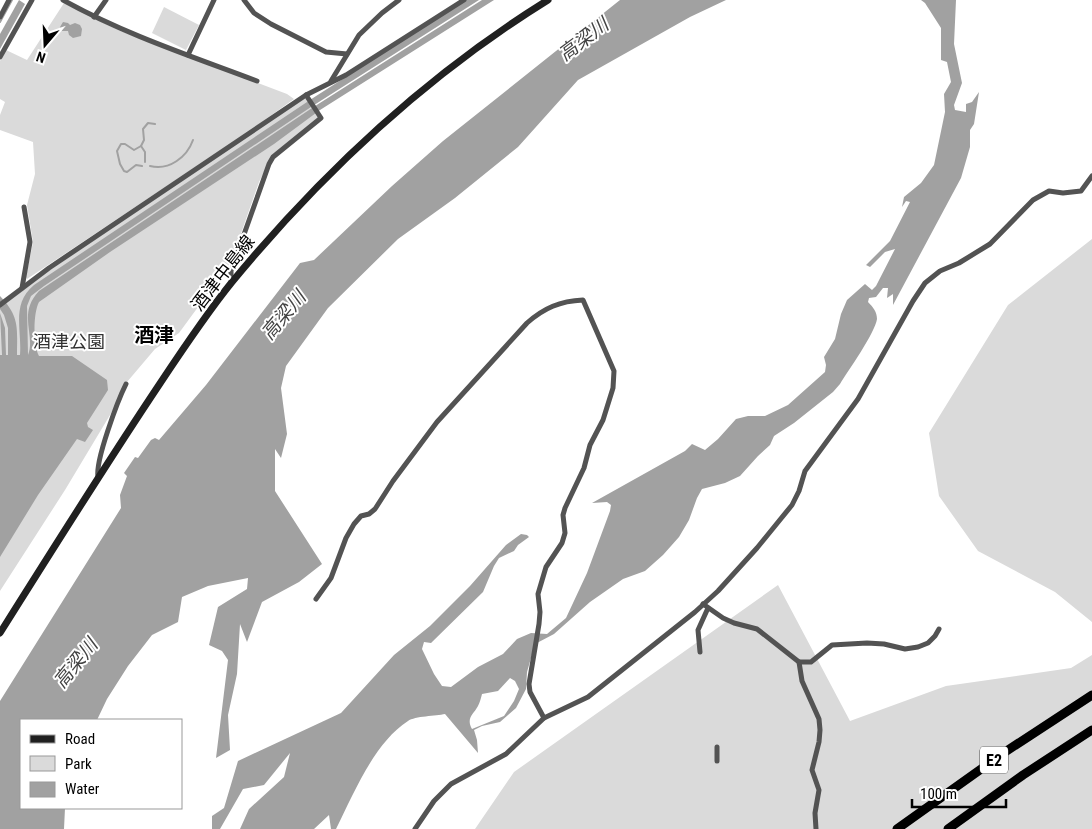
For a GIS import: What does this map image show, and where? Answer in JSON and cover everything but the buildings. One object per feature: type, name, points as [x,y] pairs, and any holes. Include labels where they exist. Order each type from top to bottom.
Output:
[{"type":"highway","name":"E2","points":[[897,829],[1005,752],[1092,695]]},
{"type":"highway","name":"E2","points":[[948,829],[1023,775],[1092,730]]},
{"type":"main road","name":"酒津中島線","points":[[0,633],[98,477],[172,366],[231,283],[308,196],[385,122],[467,54],[548,0]]},
{"type":"street","points":[[0,17],[9,0]]},
{"type":"street","points":[[63,0],[94,17],[257,81]]},
{"type":"street","points":[[94,17],[106,0]]},
{"type":"street","points":[[188,55],[214,0]]},
{"type":"street","points":[[244,0],[254,13],[271,24],[326,52],[347,54]]},
{"type":"street","points":[[331,81],[359,36],[382,13],[399,0]]},
{"type":"street","points":[[2,303],[49,268],[331,81],[346,75],[464,0]]},
{"type":"street","points":[[0,57],[29,1]]},
{"type":"street","points":[[231,283],[230,274],[232,268],[267,168],[273,157],[320,120],[321,115],[308,97]]},
{"type":"street","points":[[415,829],[434,801],[451,784],[506,754],[544,718],[588,697],[703,604],[734,574],[792,505],[806,471],[858,398],[926,283],[940,271],[959,263],[990,244],[1033,200],[1049,191],[1063,193],[1081,191],[1092,176]]},
{"type":"street","points":[[22,288],[30,242],[24,207]]},
{"type":"street","points":[[316,599],[331,578],[346,538],[354,524],[361,516],[369,514],[376,509],[393,481],[437,422],[526,323],[536,315],[560,302],[583,300],[614,371],[613,388],[603,420],[590,445],[584,468],[565,508],[563,515],[565,533],[562,543],[546,567],[538,594],[539,624],[529,684],[530,692],[544,718]]},
{"type":"street","points":[[98,477],[97,471],[104,444],[118,401],[126,384]]},
{"type":"street","points":[[703,604],[734,623],[757,629],[799,662],[811,662],[832,645],[867,643],[905,648],[918,647],[928,643],[939,629]]},
{"type":"street","points":[[700,652],[698,630],[708,608]]},
{"type":"street","points":[[799,662],[802,681],[819,719],[819,742],[812,770],[818,790],[815,813],[816,829]]},
{"type":"street","points":[[717,747],[717,761]]},
{"type":"green space","points":[[64,3],[118,30],[287,94],[294,99],[245,134],[27,279],[33,242],[27,205],[35,174],[33,142],[0,130],[0,115],[5,102],[0,99],[0,61],[6,50],[27,60]]},
{"type":"green space","points":[[164,7],[199,25],[186,50],[152,33]]},
{"type":"green space","name":"酒津公園","points":[[303,99],[307,99],[319,117],[270,160],[259,182],[231,262],[179,333],[155,349],[127,382],[113,410],[65,490],[0,591],[0,308],[47,272]]},
{"type":"green space","points":[[1092,239],[1092,622],[1055,592],[978,551],[939,496],[929,433],[1008,305]]},
{"type":"green space","points":[[778,585],[850,721],[946,686],[1071,668],[1092,655],[1092,829],[475,829],[514,772]]},
{"type":"water","points":[[19,0],[25,4],[0,49],[0,34]]},
{"type":"water","points":[[466,0],[479,0],[311,107],[31,296],[27,306],[28,355],[30,347],[29,308],[39,291],[312,108],[482,0],[494,0],[320,110],[274,144],[110,252],[39,302],[34,329],[39,356],[72,356],[107,380],[108,390],[87,423],[88,427],[93,430],[85,442],[77,439],[38,495],[0,557],[0,355],[2,355],[0,313],[5,328],[6,355],[8,355],[8,328],[0,309],[0,296],[14,317],[17,330],[17,355],[20,355],[20,309],[22,300],[34,285],[313,98]]},
{"type":"water","name":"高梁川","points":[[620,0],[726,0],[690,17],[578,80],[518,147],[455,198],[398,239],[328,308],[286,366],[281,388],[287,434],[281,458],[275,449],[275,491],[322,564],[299,582],[262,602],[247,642],[240,624],[237,674],[228,715],[230,750],[216,758],[228,660],[222,651],[209,645],[218,607],[247,589],[248,578],[208,586],[182,597],[178,622],[152,635],[128,666],[107,699],[97,719],[20,719],[20,809],[65,809],[64,829],[0,829],[0,701],[121,508],[120,495],[127,476],[124,473],[135,457],[138,458],[151,440],[155,438],[159,440],[206,385],[300,263],[314,260],[392,186],[443,141]]},
{"type":"water","points":[[921,0],[956,0],[954,44],[962,83],[954,105],[955,110],[966,112],[966,104],[972,102],[979,92],[974,124],[970,130],[970,147],[961,178],[893,305],[893,294],[887,298],[888,288],[883,288],[876,297],[869,298],[868,302],[876,314],[875,325],[867,342],[840,384],[833,392],[794,423],[774,436],[770,445],[740,476],[725,483],[702,489],[689,520],[679,537],[645,571],[623,579],[590,602],[554,634],[535,644],[527,672],[526,689],[516,708],[500,722],[474,730],[478,753],[445,714],[411,719],[396,730],[375,755],[336,829],[331,829],[329,815],[314,829],[240,829],[249,809],[284,777],[290,753],[264,785],[243,789],[220,829],[212,829],[212,816],[224,808],[238,761],[341,713],[394,655],[430,626],[470,586],[506,545],[521,534],[529,537],[518,545],[514,551],[499,558],[483,592],[431,643],[424,642],[422,649],[442,686],[451,687],[478,667],[503,654],[517,639],[531,633],[547,634],[566,618],[587,573],[610,511],[611,505],[607,502],[592,503],[685,451],[692,444],[705,450],[736,419],[748,416],[765,416],[788,405],[825,372],[824,357],[835,339],[841,314],[847,300],[865,284],[872,290],[876,286],[895,249],[885,252],[870,267],[866,265],[890,241],[910,202],[906,201],[902,207],[904,197],[921,183],[934,165],[945,112],[944,94],[951,82],[947,62],[941,60],[941,28],[925,3]],"holes":[[[510,678],[515,681],[519,689],[504,716],[472,729],[470,719],[478,706],[482,694],[498,691]]]},
{"type":"water","points":[[63,22],[70,25],[75,23],[80,25],[82,29],[81,36],[73,38],[69,35],[68,31],[62,31],[60,27]]},
{"type":"waterway","points":[[0,22],[12,0]]},
{"type":"waterway","points":[[145,162],[145,152],[141,146],[144,140],[143,129],[148,123],[155,124]]},
{"type":"waterway","points":[[150,166],[164,166],[176,161],[182,157],[193,140]]},
{"type":"waterway","points":[[141,146],[134,150],[125,144],[121,144],[117,151],[124,171],[127,172],[136,165],[142,166]]},
{"type":"district","name":"酒津","points":[[154,335]]}]
